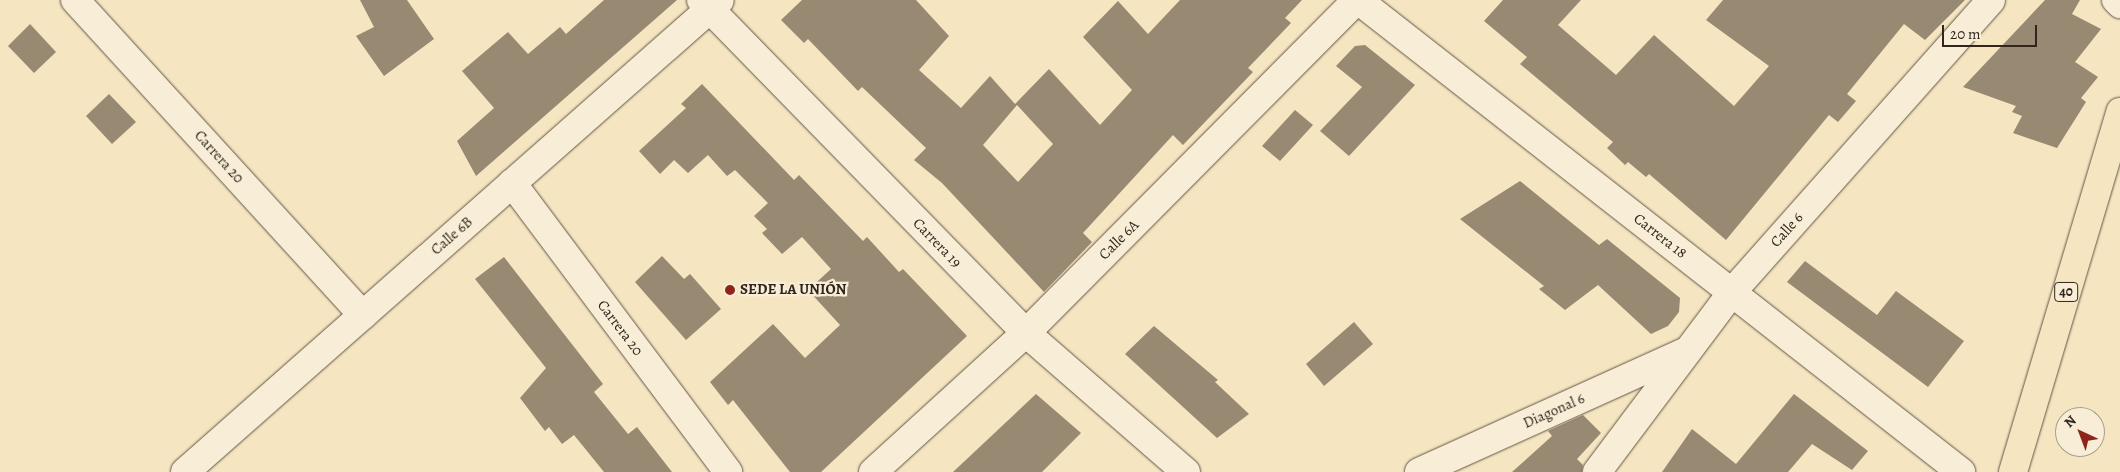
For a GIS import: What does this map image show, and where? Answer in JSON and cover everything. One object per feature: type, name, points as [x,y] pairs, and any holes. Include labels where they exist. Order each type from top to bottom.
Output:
[{"type":"highway","name":"40","points":[[2012,472],[2120,112]]},
{"type":"street","name":"Carrera 20","points":[[75,0],[363,315]]},
{"type":"street","name":"Carrera 18","points":[[1357,0],[1962,472]]},
{"type":"street","name":"Calle 6A","points":[[873,472],[1026,333],[1357,0]]},
{"type":"street","name":"Calle 6","points":[[1597,472],[1732,292],[1991,0]]},
{"type":"street","points":[[2116,0],[2120,4]]},
{"type":"street","name":"Calle 6B","points":[[184,472],[512,183],[710,3]]},
{"type":"street","name":"Carrera 19","points":[[710,3],[1026,333],[1186,472]]},
{"type":"street","name":"Carrera 20","points":[[512,183],[728,472]]},
{"type":"street","name":"Diagonal 6","points":[[1419,472],[1689,350]]},
{"type":"building","points":[[360,0],[407,0],[434,39],[384,76],[356,36],[374,27]]},
{"type":"building","points":[[604,0],[677,0],[476,176],[457,141],[494,108],[462,71],[508,32],[528,54],[560,27],[566,34]]},
{"type":"building","points":[[802,0],[916,0],[949,36],[919,70],[961,108],[990,76],[1015,104],[1049,69],[1100,125],[1132,90],[1083,37],[1118,1],[1148,34],[1180,0],[1302,0],[1285,18],[1291,23],[1248,68],[1253,72],[1183,145],[1173,135],[1083,233],[1092,242],[1044,292],[942,183],[914,160],[926,148],[862,87],[858,91],[808,39],[804,43],[781,20]],"holes":[[[1017,105],[1053,144],[1018,182],[983,145]]]},
{"type":"building","points":[[1503,0],[1581,0],[1558,25],[1616,75],[1654,35],[1734,106],[1769,66],[1706,20],[1723,0],[1965,0],[1925,40],[1904,24],[1847,94],[1856,101],[1838,122],[1829,115],[1726,240],[1649,174],[1646,177],[1628,162],[1625,165],[1607,148],[1613,142],[1520,64],[1527,57],[1484,21]]},
{"type":"building","points":[[2045,0],[2080,0],[2072,14],[2101,29],[2075,62],[2098,77],[2081,98],[2086,102],[2057,148],[2013,133],[2022,116],[2012,112],[2016,106],[1963,87]]},
{"type":"building","points":[[30,24],[56,52],[34,73],[8,46]]},
{"type":"building","points":[[1365,45],[1415,85],[1349,156],[1320,131],[1362,87],[1336,66],[1355,46]]},
{"type":"building","points":[[702,84],[794,180],[799,175],[863,241],[867,237],[899,272],[903,269],[967,336],[821,472],[790,472],[733,400],[728,405],[710,382],[773,324],[805,358],[840,325],[808,290],[831,269],[802,237],[782,254],[762,233],[767,229],[754,216],[768,203],[735,170],[727,176],[708,155],[688,173],[674,160],[660,174],[639,151],[686,108],[681,104]]},
{"type":"building","points":[[109,94],[136,122],[112,144],[86,116]]},
{"type":"building","points":[[1295,110],[1313,125],[1280,161],[1262,146]]},
{"type":"building","points":[[1520,181],[1599,245],[1607,239],[1680,298],[1679,312],[1668,326],[1651,334],[1598,285],[1565,310],[1539,289],[1544,286],[1460,219]]},
{"type":"building","points":[[662,256],[684,279],[690,274],[721,309],[686,340],[635,282]]},
{"type":"building","points":[[504,257],[603,384],[594,392],[628,434],[637,427],[672,472],[604,472],[574,435],[562,444],[549,427],[545,431],[520,398],[546,368],[475,279]]},
{"type":"building","points":[[1805,261],[1877,315],[1896,291],[1964,341],[1928,387],[1787,282]]},
{"type":"building","points":[[1354,322],[1373,344],[1324,386],[1306,364]]},
{"type":"building","points":[[1154,326],[1218,380],[1215,382],[1249,414],[1217,438],[1125,354]]},
{"type":"building","points":[[1036,394],[1081,433],[1042,472],[953,472]]},
{"type":"building","points":[[1794,394],[1868,451],[1852,470],[1812,444],[1788,472],[1662,472],[1692,429],[1736,464]]},
{"type":"building","points":[[1583,415],[1601,433],[1577,459],[1583,465],[1582,472],[1512,472],[1552,436],[1548,431]]},
{"type":"place","name":"SEDE LA UNIÓN","points":[[730,290]]}]
